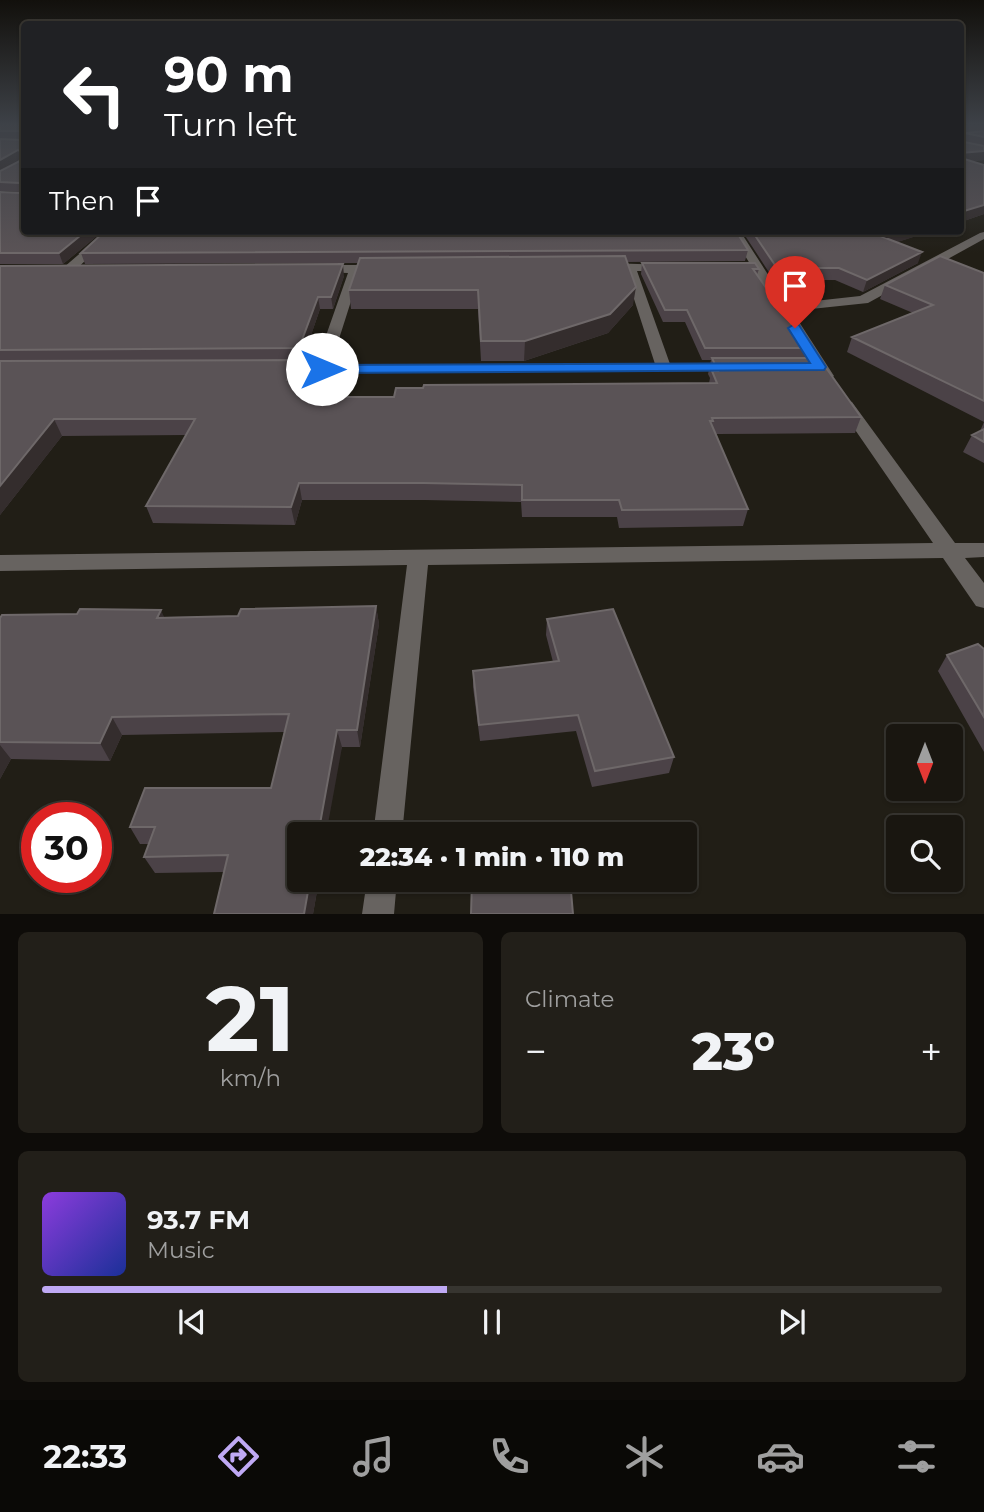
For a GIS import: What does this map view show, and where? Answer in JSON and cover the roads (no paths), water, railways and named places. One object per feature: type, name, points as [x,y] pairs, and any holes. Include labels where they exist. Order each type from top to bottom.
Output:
[{"type":"street","points":[[67,271],[108,235]]},
{"type":"street","points":[[737,235],[751,267],[782,308],[813,367],[984,600]]},
{"type":"street","points":[[782,308],[863,300],[984,235]]},
{"type":"street","points":[[630,267],[664,368]]},
{"type":"street","points":[[588,268],[681,267]]},
{"type":"street","points":[[300,269],[396,269]]},
{"type":"street","points":[[322,369],[355,269]]},
{"type":"street","points":[[53,271],[80,271]]},
{"type":"street","points":[[252,369],[742,368]]},
{"type":"street","points":[[0,563],[984,550]]},
{"type":"street","points":[[388,822],[418,558]]},
{"type":"street","points":[[378,914],[381,892]]}]
